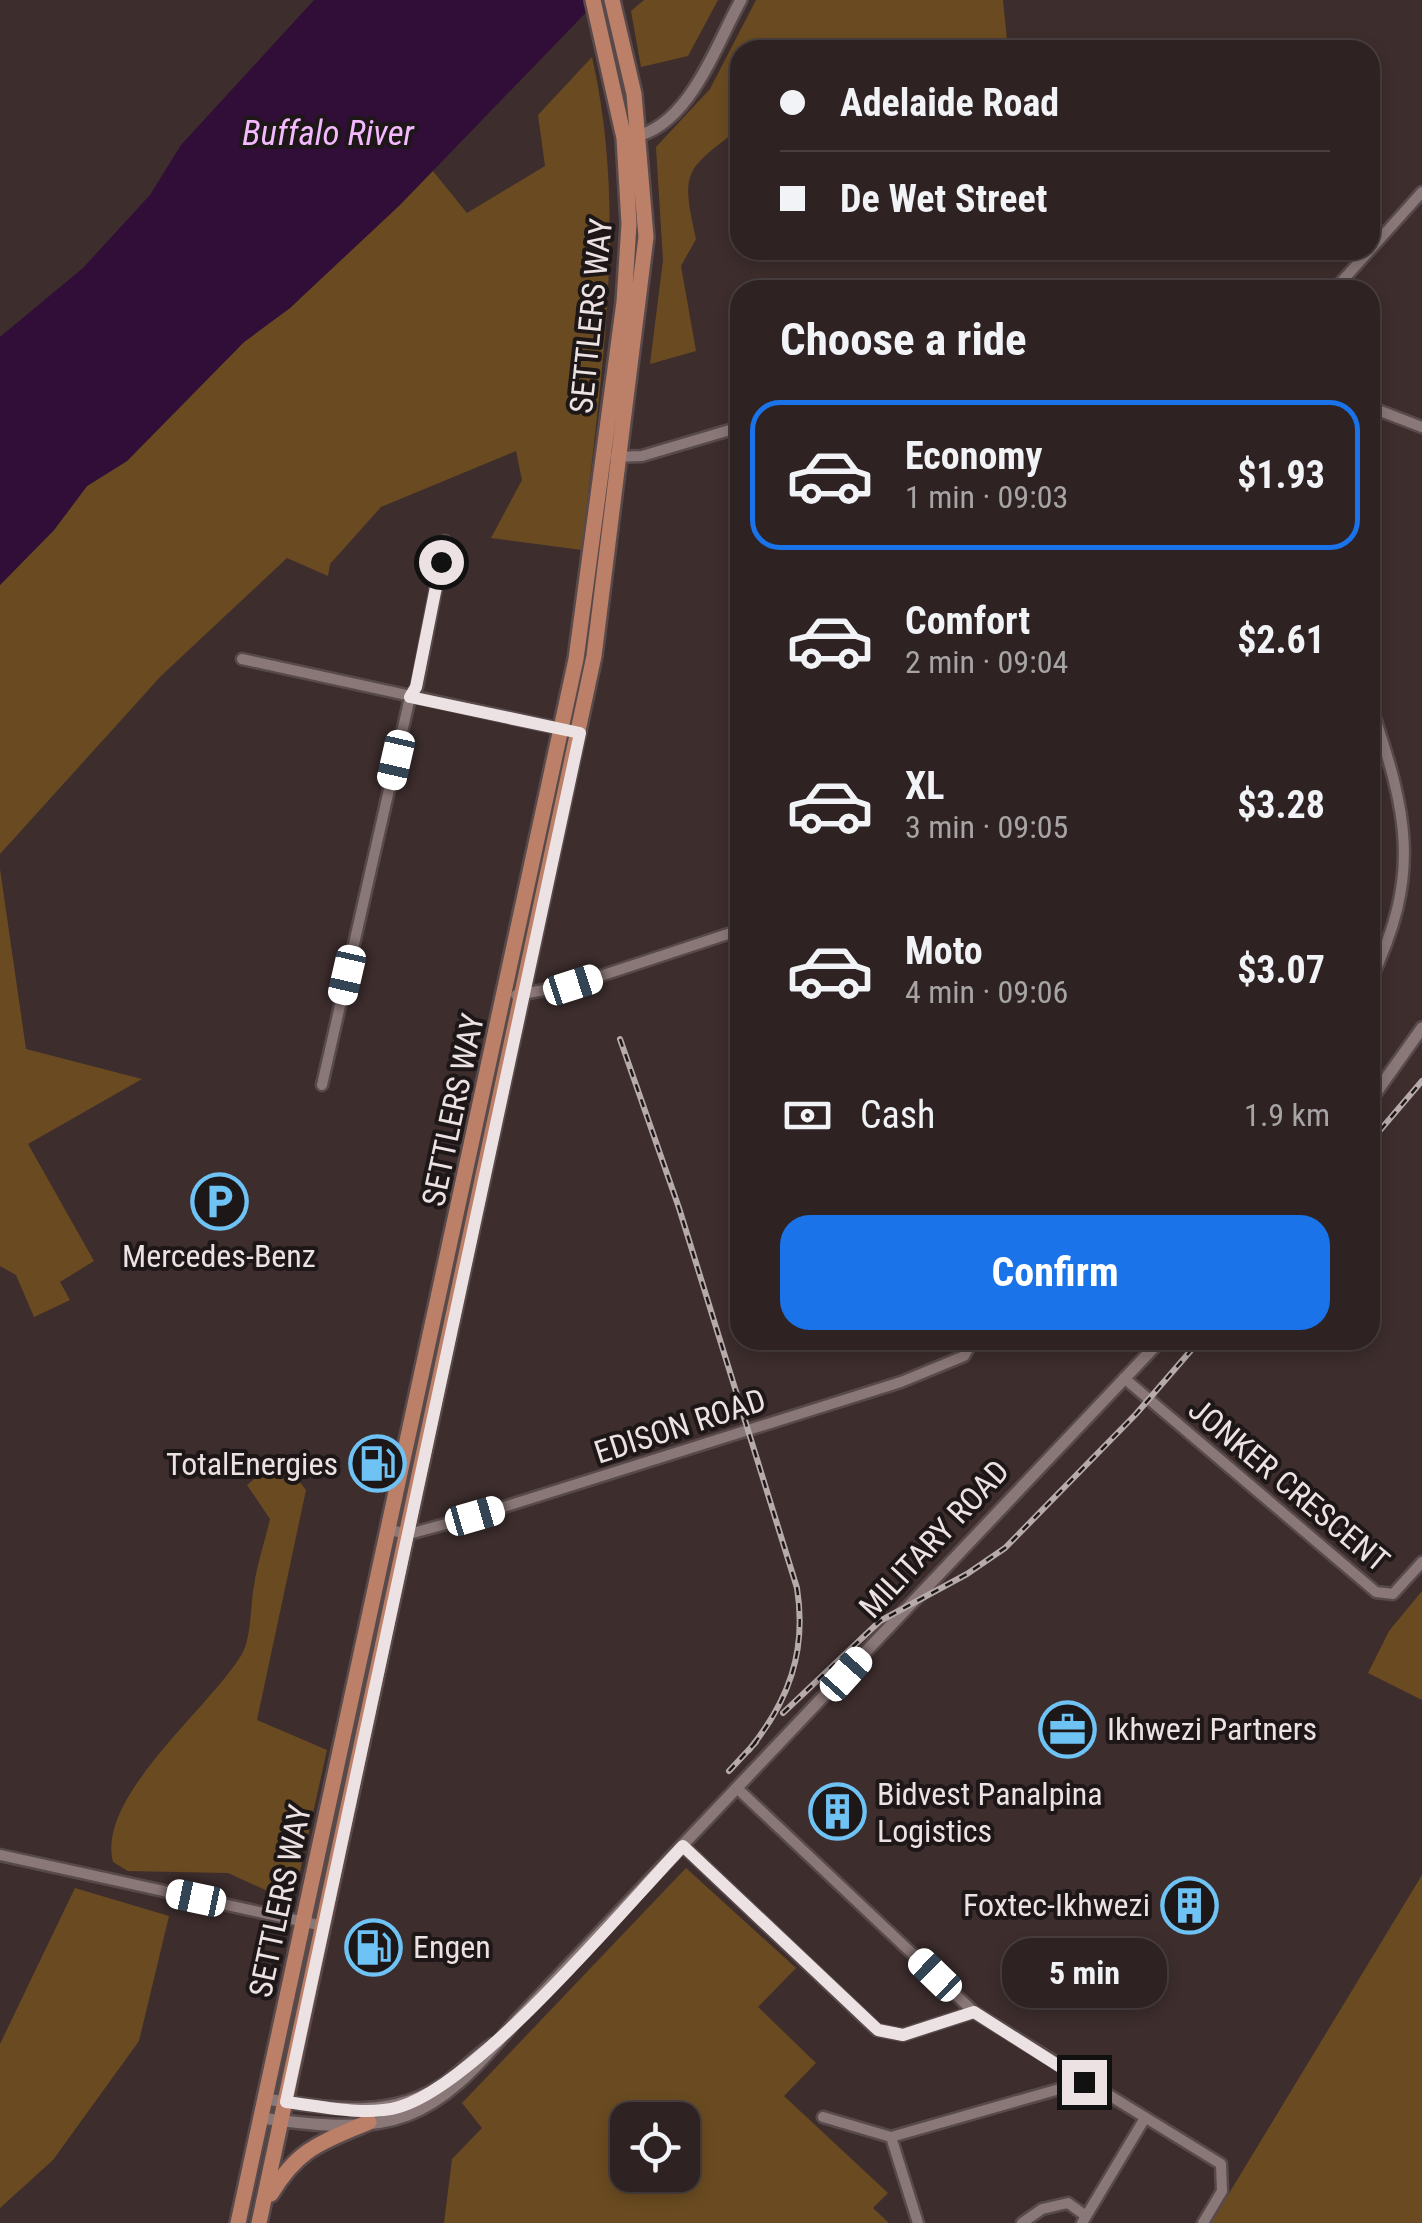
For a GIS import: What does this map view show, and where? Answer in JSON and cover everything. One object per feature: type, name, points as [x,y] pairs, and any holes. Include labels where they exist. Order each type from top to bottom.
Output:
[{"type":"main road","name":"SETTLERS WAY","points":[[261,2215],[525,996],[621,458],[644,276],[644,184],[618,102],[594,0]]},
{"type":"main road","name":"SETTLERS WAY","points":[[238,2223],[505,995],[572,732],[627,266],[634,94],[612,0]]},
{"type":"main road","points":[[261,2215],[286,2169],[302,2154],[338,2132],[369,2122]]},
{"type":"street","points":[[632,137],[659,125],[690,93],[741,0]]},
{"type":"street","points":[[1380,239],[1422,192]]},
{"type":"street","points":[[1343,280],[1361,260]]},
{"type":"street","points":[[1380,411],[1422,427]]},
{"type":"street","points":[[603,456],[642,456],[730,430]]},
{"type":"street","points":[[322,1085],[410,697],[416,687],[445,540]]},
{"type":"street","points":[[242,659],[572,732]]},
{"type":"street","points":[[1380,732],[1410,821],[1415,869],[1411,906],[1380,963]]},
{"type":"street","points":[[505,995],[525,996],[573,985],[730,933]]},
{"type":"street","points":[[1380,1087],[1422,1028]]},
{"type":"street","name":"EDISON ROAD","points":[[389,1530],[409,1534],[898,1384],[964,1356],[967,1350]]},
{"type":"street","name":"MILITARY ROAD","points":[[262,2118],[369,2122],[418,2114],[445,2097],[1151,1350]]},
{"type":"street","name":"JONKER CRESCENT","points":[[1124,1378],[1230,1472],[1376,1592],[1394,1594],[1422,1562]]},
{"type":"street","points":[[738,1789],[974,2012],[1221,2164],[1222,2191],[1203,2223]]},
{"type":"street","points":[[683,1846],[878,2030],[903,2035],[974,2012]]},
{"type":"street","points":[[0,1855],[322,1926]]},
{"type":"street","name":"MILITARY ROAD","points":[[266,2098],[359,2110],[398,2107],[448,2080],[501,2039]]},
{"type":"street","points":[[824,2118],[891,2137],[1084,2082]]},
{"type":"street","points":[[1022,2223],[1042,2209],[1068,2203],[1084,2219],[1145,2118]]},
{"type":"street","points":[[891,2137],[918,2223]]},
{"type":"shaded area","points":[[644,0],[718,0],[688,56],[641,67],[631,11]]},
{"type":"shaded area","points":[[756,0],[1003,0],[1007,40],[735,40]]},
{"type":"shaded area","points":[[730,50],[730,136],[698,163],[689,184],[696,239],[681,266],[696,351],[650,364],[663,260],[656,147],[710,89]]},
{"type":"shaded area","points":[[592,57],[603,118],[610,241],[602,365],[582,550],[491,538],[522,480],[516,451],[381,507],[330,564],[328,576],[287,558],[161,676],[0,854],[0,585],[54,530],[87,486],[127,461],[244,342],[290,308],[432,170],[467,213],[545,166],[538,115]]},
{"type":"shaded area","points":[[0,869],[26,1049],[142,1079],[28,1144],[94,1261],[60,1282],[70,1300],[34,1317],[16,1275],[0,1266]]},
{"type":"shaded area","points":[[281,1457],[306,1490],[257,1720],[327,1750],[299,1876],[287,1891],[274,1894],[228,1873],[128,1871],[113,1862],[112,1837],[121,1810],[159,1754],[227,1676],[245,1647],[255,1578],[270,1519],[247,1485]]},
{"type":"shaded area","points":[[1422,1591],[1422,1700],[1368,1673],[1389,1631]]},
{"type":"shaded area","points":[[686,1868],[796,1968],[758,2007],[816,2063],[784,2096],[888,2193],[873,2208],[889,2223],[444,2223],[452,2159],[482,2128],[462,2103]]},
{"type":"shaded area","points":[[1422,1875],[1422,2223],[1211,2223]]},
{"type":"shaded area","points":[[75,1888],[169,1916],[139,2041],[53,2160],[0,2208],[0,2044]]},
{"type":"water","name":"Buffalo River","points":[[314,0],[598,0],[400,205],[290,308],[244,342],[127,461],[87,486],[54,530],[0,585],[0,337],[83,268],[150,195],[181,145]]},
{"type":"railway","points":[[620,1039],[679,1208],[797,1588],[799,1633],[792,1674],[775,1713],[749,1750]]},
{"type":"railway","points":[[1380,1130],[1422,1081]]},
{"type":"railway","points":[[783,1713],[880,1621],[967,1574],[1005,1548],[1136,1414],[1191,1350]]},
{"type":"railway","points":[[729,1771],[756,1742]]},
{"type":"place","name":"Mercedes-Benz","points":[[219,1202]]},
{"type":"place","name":"TotalEnergies","points":[[377,1464]]},
{"type":"place","name":"Ikhwezi Partners","points":[[1068,1729]]},
{"type":"place","name":"Bidvest Panalpina Logistics","points":[[838,1812]]},
{"type":"place","name":"Foxtec-Ikhwezi","points":[[1189,1905]]},
{"type":"place","name":"Engen","points":[[374,1947]]},
{"type":"route","points":[[441,562],[416,687],[410,697],[580,733],[286,2102],[384,2110],[430,2092],[501,2039],[683,1846],[878,2030],[903,2035],[974,2012],[1084,2082]]}]
